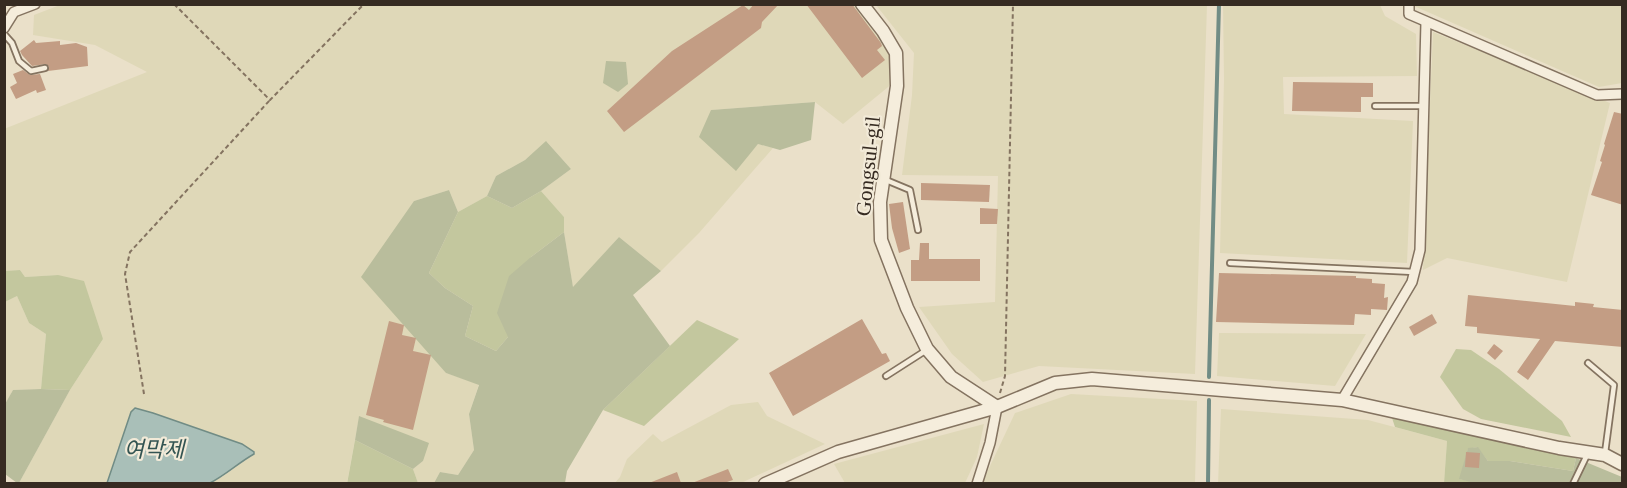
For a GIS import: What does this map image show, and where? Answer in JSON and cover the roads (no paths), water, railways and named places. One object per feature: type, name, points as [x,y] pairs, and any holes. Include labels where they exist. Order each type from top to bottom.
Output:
[{"type":"street","points":[[4,28],[14,12],[22,7],[35,4]]},
{"type":"street","name":"Gongsul-gil","points":[[862,4],[883,31],[896,53],[897,86],[880,202],[881,240],[907,308],[927,349],[951,377],[997,407]]},
{"type":"street","points":[[1409,10],[1426,22],[1597,94],[1623,94]]},
{"type":"street","points":[[1342,400],[1412,282],[1420,250],[1426,22]]},
{"type":"street","points":[[765,483],[790,478],[838,452],[997,407],[1056,383],[1092,379],[1342,400],[1559,448],[1605,455],[1623,464]]},
{"type":"street","points":[[976,483],[990,443],[997,407]]},
{"type":"lane","points":[[4,34],[12,43],[20,61],[31,71],[45,69]]},
{"type":"lane","points":[[1375,106],[1424,106]]},
{"type":"lane","points":[[883,179],[910,190],[918,230]]},
{"type":"lane","points":[[1230,263],[1414,272]]},
{"type":"lane","points":[[886,376],[927,349]]},
{"type":"lane","points":[[1588,363],[1614,385],[1605,455]]},
{"type":"lane","points":[[1573,483],[1588,453]]},
{"type":"water","name":"여막제","points":[[135,408],[242,444],[254,454],[210,483],[107,483],[131,412]]},
{"type":"waterway","points":[[1209,377],[1219,4]]},
{"type":"waterway","points":[[1208,484],[1209,400]]}]
